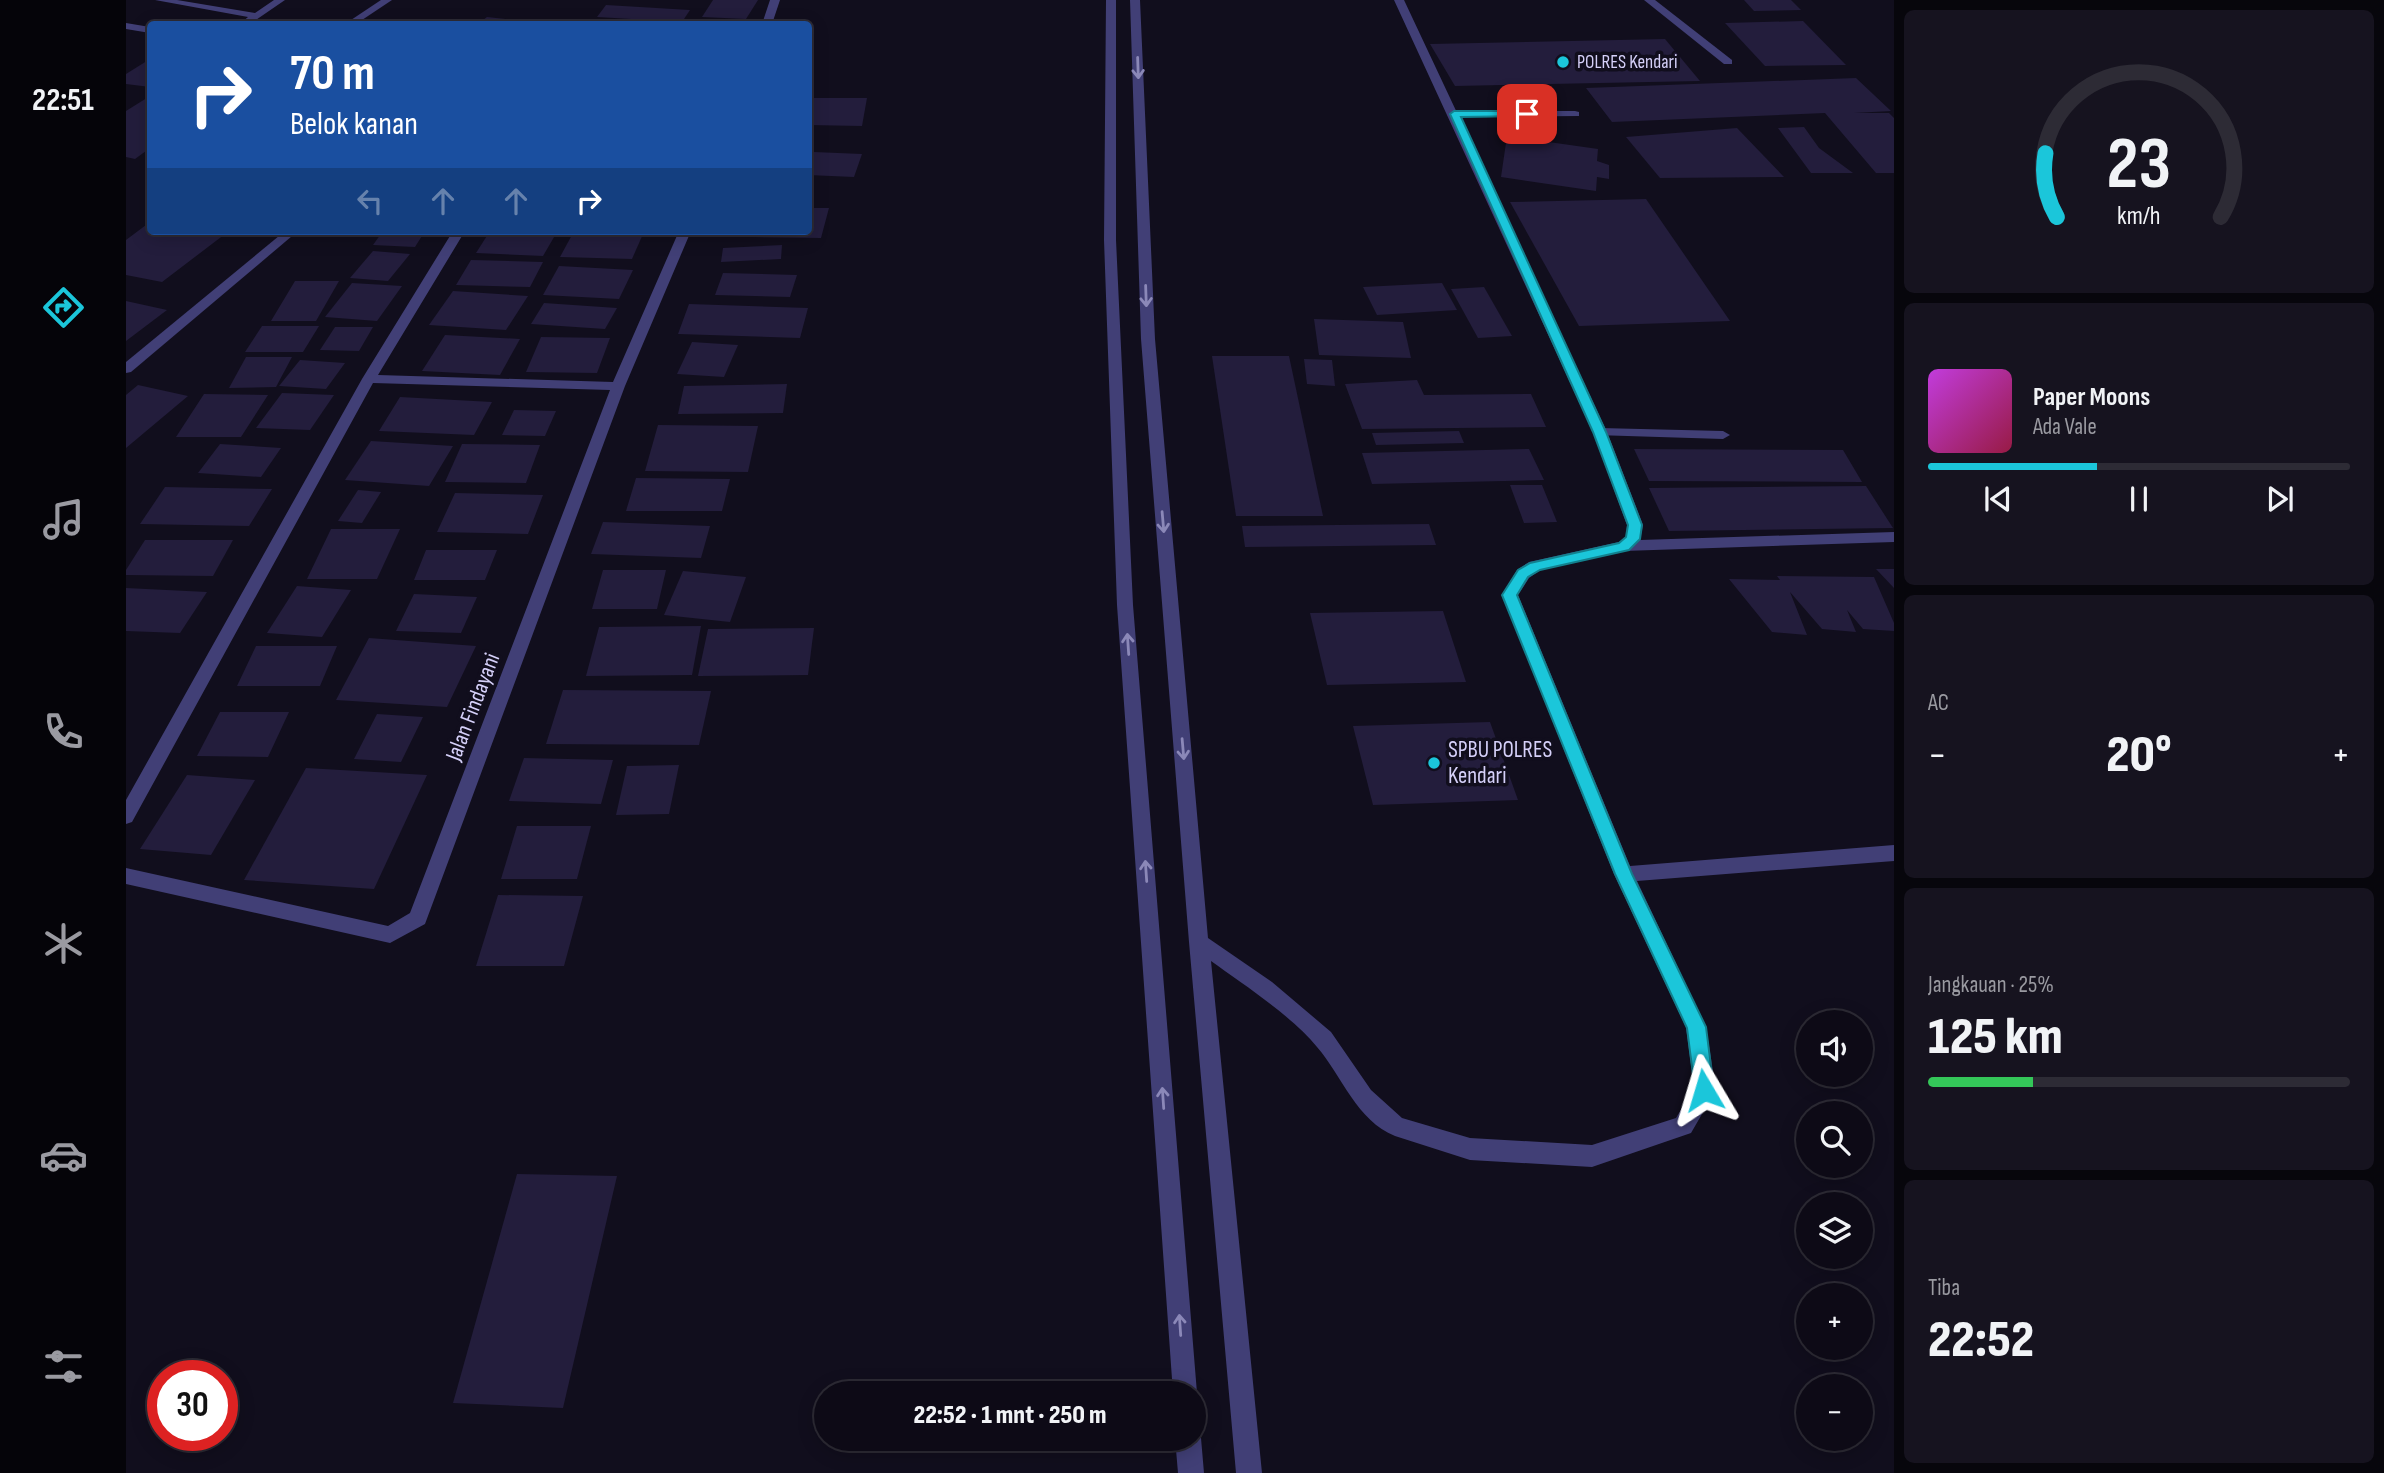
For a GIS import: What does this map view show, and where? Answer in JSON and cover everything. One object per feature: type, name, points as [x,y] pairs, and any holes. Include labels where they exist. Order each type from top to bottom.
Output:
[{"type":"street","points":[[160,0],[256,16]]},
{"type":"street","points":[[248,21],[281,0]]},
{"type":"street","points":[[355,21],[387,0]]},
{"type":"street","points":[[768,21],[775,0]]},
{"type":"street","points":[[1111,0],[1110,240],[1125,605],[1184,1381]]},
{"type":"street","points":[[1135,0],[1148,339],[1199,942],[1249,1473]]},
{"type":"street","points":[[1399,0],[1600,432],[1635,525],[1633,539],[1624,546]]},
{"type":"street","points":[[1649,0],[1728,62]]},
{"type":"street","points":[[126,26],[147,30]]},
{"type":"street","points":[[1454,114],[1576,114]]},
{"type":"street","points":[[126,369],[287,235]]},
{"type":"street","points":[[126,817],[369,379],[457,235]]},
{"type":"street","name":"Jalan Findayani","points":[[126,876],[390,936],[418,918],[618,386],[683,235]]},
{"type":"street","points":[[369,379],[618,386]]},
{"type":"street","points":[[1600,432],[1723,435]]},
{"type":"street","points":[[1199,942],[1265,988],[1324,1039],[1363,1097],[1395,1126],[1469,1149],[1592,1156],[1683,1126],[1704,1090],[1696,1027],[1624,874],[1510,595],[1523,574],[1535,566],[1624,546],[1894,537]]},
{"type":"street","points":[[1624,874],[1894,853]]},
{"type":"street","points":[[1189,1451],[1191,1473]]},
{"type":"building","points":[[713,0],[758,0],[746,19],[702,17]]},
{"type":"building","points":[[1744,0],[1791,0],[1801,10],[1754,11]]},
{"type":"building","points":[[606,5],[690,10],[683,21],[597,17]]},
{"type":"building","points":[[487,17],[515,20],[514,21],[482,21]]},
{"type":"building","points":[[1803,21],[1846,65],[1765,66],[1725,23]]},
{"type":"building","name":"POLRES Kendari","points":[[1665,39],[1700,81],[1455,86],[1430,44]]},
{"type":"building","points":[[147,61],[147,87],[126,84],[126,74]]},
{"type":"building","points":[[1856,78],[1891,111],[1854,113],[1889,113],[1894,118],[1894,173],[1876,173],[1825,113],[1612,122],[1586,88]]},
{"type":"building","points":[[147,98],[147,150],[135,159],[126,157],[126,111]]},
{"type":"building","points":[[812,98],[867,98],[862,126],[812,125]]},
{"type":"building","points":[[1804,127],[1819,148],[1853,173],[1811,173],[1778,128]]},
{"type":"building","points":[[1737,128],[1784,177],[1660,178],[1626,137]]},
{"type":"building","points":[[1507,136],[1598,149],[1597,161],[1609,165],[1609,179],[1597,177],[1596,191],[1501,177]]},
{"type":"building","points":[[814,152],[862,154],[854,177],[812,175]]},
{"type":"building","points":[[1646,199],[1730,321],[1579,326],[1510,202]]},
{"type":"building","points":[[812,208],[829,208],[821,238],[752,237],[812,235]]},
{"type":"building","points":[[147,224],[147,235],[224,235],[162,282],[126,275],[126,240]]},
{"type":"building","points":[[380,235],[422,235],[415,247],[373,245]]},
{"type":"building","points":[[487,235],[555,235],[543,256],[476,253]]},
{"type":"building","points":[[572,235],[643,235],[632,259],[560,257]]},
{"type":"building","points":[[782,245],[781,259],[721,262],[723,248]]},
{"type":"building","points":[[373,251],[410,254],[388,281],[350,278]]},
{"type":"building","points":[[471,260],[543,262],[530,287],[456,285]]},
{"type":"building","points":[[559,266],[633,270],[619,299],[543,295]]},
{"type":"building","points":[[723,273],[797,275],[790,297],[715,295]]},
{"type":"building","points":[[295,281],[339,281],[316,321],[271,321]]},
{"type":"building","points":[[352,283],[402,286],[377,321],[325,317]]},
{"type":"building","points":[[1442,283],[1457,310],[1377,315],[1363,287]]},
{"type":"building","points":[[1484,287],[1512,336],[1478,338],[1451,289]]},
{"type":"building","points":[[453,291],[528,296],[506,330],[429,325]]},
{"type":"building","points":[[126,301],[167,310],[126,341]]},
{"type":"building","points":[[544,303],[617,308],[605,329],[531,324]]},
{"type":"building","points":[[689,304],[808,308],[800,338],[678,334]]},
{"type":"building","points":[[1314,319],[1403,322],[1411,358],[1319,355]]},
{"type":"building","points":[[262,326],[319,326],[303,352],[245,352]]},
{"type":"building","points":[[335,327],[373,327],[359,351],[320,350]]},
{"type":"building","points":[[445,335],[520,339],[500,375],[422,371]]},
{"type":"building","points":[[541,337],[610,338],[597,373],[526,372]]},
{"type":"building","points":[[692,342],[738,345],[724,377],[677,374]]},
{"type":"building","points":[[1212,356],[1289,356],[1323,516],[1236,516]]},
{"type":"building","points":[[246,357],[292,357],[276,387],[229,388]]},
{"type":"building","points":[[1304,359],[1332,360],[1335,386],[1307,384]]},
{"type":"building","points":[[300,360],[345,363],[326,389],[279,386]]},
{"type":"building","points":[[1417,380],[1424,395],[1531,394],[1546,427],[1362,429],[1345,384]]},
{"type":"building","points":[[787,384],[783,413],[678,414],[684,386]]},
{"type":"building","points":[[138,385],[188,396],[126,448],[126,395]]},
{"type":"building","points":[[282,393],[334,395],[310,430],[256,428]]},
{"type":"building","points":[[204,394],[268,395],[241,437],[176,437]]},
{"type":"building","points":[[400,397],[492,402],[474,435],[379,431]]},
{"type":"building","points":[[514,410],[556,411],[545,436],[502,435]]},
{"type":"building","points":[[658,425],[758,426],[748,472],[645,471]]},
{"type":"building","points":[[1459,431],[1464,443],[1376,445],[1372,433]]},
{"type":"building","points":[[371,441],[453,446],[429,486],[345,480]]},
{"type":"building","points":[[220,444],[281,448],[261,477],[198,473]]},
{"type":"building","points":[[462,444],[540,445],[526,483],[445,482]]},
{"type":"building","points":[[1529,449],[1544,480],[1372,484],[1362,453]]},
{"type":"building","points":[[1634,449],[1843,450],[1862,482],[1649,481]]},
{"type":"building","points":[[636,478],[730,479],[722,511],[626,511]]},
{"type":"building","points":[[1510,485],[1542,485],[1557,522],[1524,523]]},
{"type":"building","points":[[1866,486],[1893,528],[1669,531],[1649,488]]},
{"type":"building","points":[[165,487],[272,489],[249,526],[140,524]]},
{"type":"building","points":[[358,490],[381,492],[362,523],[338,521]]},
{"type":"building","points":[[455,493],[543,495],[528,534],[437,532]]},
{"type":"building","points":[[603,522],[710,526],[701,558],[591,554]]},
{"type":"building","points":[[1429,524],[1436,545],[1245,547],[1242,526]]},
{"type":"building","points":[[331,529],[400,529],[377,579],[307,579]]},
{"type":"building","points":[[145,540],[233,540],[213,576],[126,575],[126,570]]},
{"type":"building","points":[[426,550],[497,550],[485,580],[414,580]]},
{"type":"building","points":[[1876,569],[1894,569],[1894,588]]},
{"type":"building","points":[[603,570],[666,570],[657,609],[592,609]]},
{"type":"building","points":[[683,571],[746,577],[730,622],[664,615]]},
{"type":"building","points":[[1777,576],[1874,577],[1894,623],[1894,631],[1863,629],[1847,610],[1856,632],[1822,629],[1790,592],[1807,635],[1772,632],[1729,579],[1780,580]]},
{"type":"building","points":[[297,586],[351,590],[322,637],[267,633]]},
{"type":"building","points":[[126,588],[207,592],[180,633],[126,631]]},
{"type":"building","points":[[414,594],[477,597],[461,633],[396,631]]},
{"type":"building","points":[[1443,611],[1466,682],[1327,685],[1310,613]]},
{"type":"building","points":[[701,626],[692,675],[586,676],[599,627]]},
{"type":"building","points":[[814,628],[808,675],[698,676],[708,629]]},
{"type":"building","points":[[369,638],[476,646],[447,707],[336,700]]},
{"type":"building","points":[[256,646],[337,646],[320,686],[237,686]]},
{"type":"building","points":[[563,690],[711,691],[699,745],[546,744]]},
{"type":"building","points":[[220,712],[289,712],[268,757],[197,756]]},
{"type":"building","points":[[377,714],[423,717],[401,762],[354,759]]},
{"type":"building","name":"SPBU POLRES Kendari","points":[[1490,722],[1518,800],[1373,805],[1353,726]]},
{"type":"building","points":[[524,758],[613,760],[601,804],[509,801]]},
{"type":"building","points":[[679,765],[669,814],[616,815],[627,766]]},
{"type":"building","points":[[306,768],[427,775],[374,889],[244,880]]},
{"type":"building","points":[[187,775],[255,780],[211,855],[140,849]]},
{"type":"building","points":[[517,826],[591,826],[577,879],[501,879]]},
{"type":"building","points":[[498,895],[583,896],[564,966],[476,966]]},
{"type":"building","points":[[517,1174],[617,1176],[563,1408],[453,1403]]},
{"type":"place","name":"POLRES Kendari","points":[[1563,62]]},
{"type":"place","name":"SPBU POLRES Kendari","points":[[1434,763]]},
{"type":"route","points":[[1527,114],[1454,114],[1600,432],[1635,525],[1633,539],[1624,546],[1535,566],[1523,574],[1510,595],[1603,826],[1696,1027],[1704,1090]]}]
